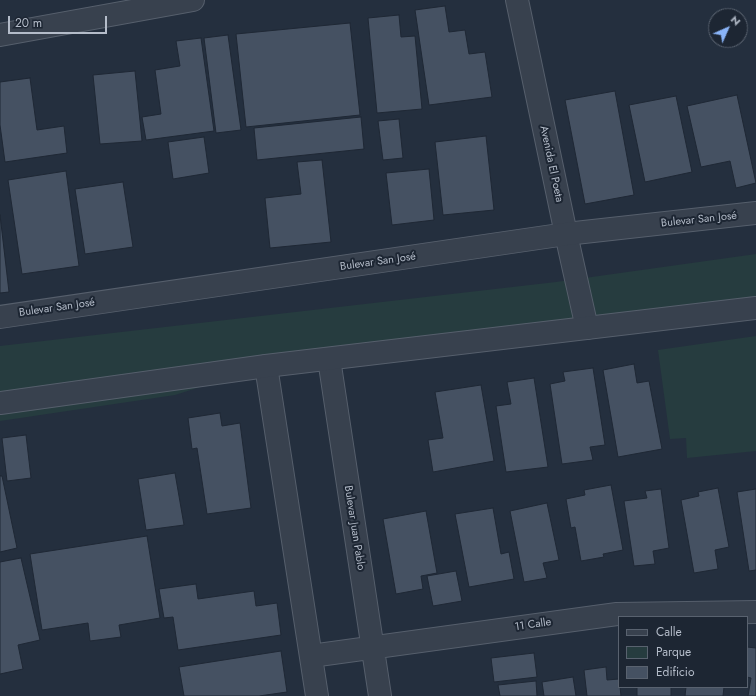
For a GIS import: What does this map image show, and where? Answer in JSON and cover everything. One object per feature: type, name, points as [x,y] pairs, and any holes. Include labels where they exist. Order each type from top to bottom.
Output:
[{"type":"street","points":[[0,34],[193,0]]},
{"type":"street","name":"Avenida El Poeta","points":[[517,0],[587,328]]},
{"type":"street","name":"Bulevar San José","points":[[0,317],[566,234],[756,213]]},
{"type":"street","points":[[0,403],[266,366],[756,308]]},
{"type":"street","name":"Bulevar Juan Pablo","points":[[329,359],[380,696]]},
{"type":"street","points":[[266,366],[317,696]]},
{"type":"street","name":"11 Calle","points":[[312,656],[617,614],[756,612]]},
{"type":"green space","points":[[756,254],[756,310],[380,364],[329,359],[266,366],[175,395],[0,421],[0,346],[556,282]]},
{"type":"green space","points":[[756,336],[756,451],[687,458],[686,438],[670,439],[658,350]]},
{"type":"building","points":[[445,6],[449,32],[465,30],[469,54],[485,52],[492,97],[429,105],[415,10]]},
{"type":"building","points":[[399,15],[401,37],[415,36],[422,109],[377,113],[368,18]]},
{"type":"building","points":[[350,23],[360,115],[246,127],[236,34]]},
{"type":"building","points":[[228,35],[241,130],[216,133],[204,38]]},
{"type":"building","points":[[201,38],[214,131],[146,140],[142,117],[161,114],[155,70],[180,66],[176,41]]},
{"type":"building","points":[[135,71],[142,141],[100,144],[93,75]]},
{"type":"building","points":[[30,78],[37,130],[64,126],[67,153],[5,162],[0,125],[0,82]]},
{"type":"building","points":[[615,91],[634,195],[585,204],[565,100]]},
{"type":"building","points":[[737,95],[756,183],[736,188],[730,161],[701,167],[687,106]]},
{"type":"building","points":[[676,96],[692,172],[645,182],[629,105]]},
{"type":"building","points":[[361,117],[364,149],[257,160],[254,128]]},
{"type":"building","points":[[399,119],[403,158],[383,160],[378,121]]},
{"type":"building","points":[[486,136],[494,210],[443,215],[435,142]]},
{"type":"building","points":[[204,137],[209,173],[173,179],[168,142]]},
{"type":"building","points":[[322,160],[331,242],[270,248],[265,198],[301,194],[297,162]]},
{"type":"building","points":[[429,169],[434,220],[392,225],[386,173]]},
{"type":"building","points":[[66,171],[79,266],[22,274],[8,180]]},
{"type":"building","points":[[123,182],[133,247],[85,254],[75,189]]},
{"type":"building","points":[[0,215],[9,292],[0,293]]},
{"type":"building","points":[[634,364],[637,383],[649,381],[662,449],[618,457],[603,370]]},
{"type":"building","points":[[593,368],[605,445],[590,447],[593,460],[562,464],[550,384],[565,381],[563,372]]},
{"type":"building","points":[[534,378],[548,467],[506,472],[496,406],[511,404],[507,382]]},
{"type":"building","points":[[481,385],[494,461],[433,472],[428,440],[443,438],[435,392]]},
{"type":"building","points":[[220,413],[222,426],[240,423],[251,508],[207,514],[197,448],[192,449],[188,418]]},
{"type":"building","points":[[26,435],[31,478],[7,481],[2,438]]},
{"type":"building","points":[[175,473],[184,525],[146,530],[138,479]]},
{"type":"building","points":[[0,476],[2,476],[17,548],[0,552]]},
{"type":"building","points":[[611,485],[623,550],[603,554],[604,557],[581,561],[575,527],[571,528],[566,499],[585,495],[584,490]]},
{"type":"building","points":[[718,488],[729,547],[715,550],[718,569],[694,573],[681,500],[699,496],[698,492]]},
{"type":"building","points":[[661,489],[669,548],[653,551],[655,564],[634,566],[624,501],[647,498],[645,491]]},
{"type":"building","points":[[756,489],[756,570],[749,571],[737,492]]},
{"type":"building","points":[[547,503],[559,560],[543,563],[547,578],[524,582],[510,511]]},
{"type":"building","points":[[493,508],[501,554],[509,552],[514,579],[469,587],[455,514]]},
{"type":"building","points":[[426,511],[437,573],[421,576],[423,589],[396,594],[383,519]]},
{"type":"building","points":[[147,536],[160,618],[119,625],[121,637],[90,641],[88,623],[42,630],[30,554]]},
{"type":"building","points":[[21,558],[40,640],[18,645],[23,669],[0,674],[0,562]]},
{"type":"building","points":[[456,571],[462,601],[433,606],[427,576]]},
{"type":"building","points":[[196,584],[198,599],[254,591],[256,606],[277,603],[281,635],[178,650],[173,617],[164,618],[159,589]]},
{"type":"building","points":[[748,647],[756,648],[756,696],[748,696],[751,678],[748,677]]},
{"type":"building","points":[[281,651],[287,692],[259,696],[184,696],[179,667]]},
{"type":"building","points":[[534,653],[537,677],[494,682],[491,658]]},
{"type":"building","points":[[606,667],[607,680],[618,679],[618,688],[620,688],[621,696],[587,696],[584,670]]},
{"type":"building","points":[[573,677],[576,696],[544,696],[542,682]]},
{"type":"building","points":[[536,681],[537,696],[500,696],[498,685]]},
{"type":"building","points":[[637,688],[671,688],[671,696],[637,696]]},
{"type":"building","points":[[686,688],[724,688],[723,696],[685,696]]}]
